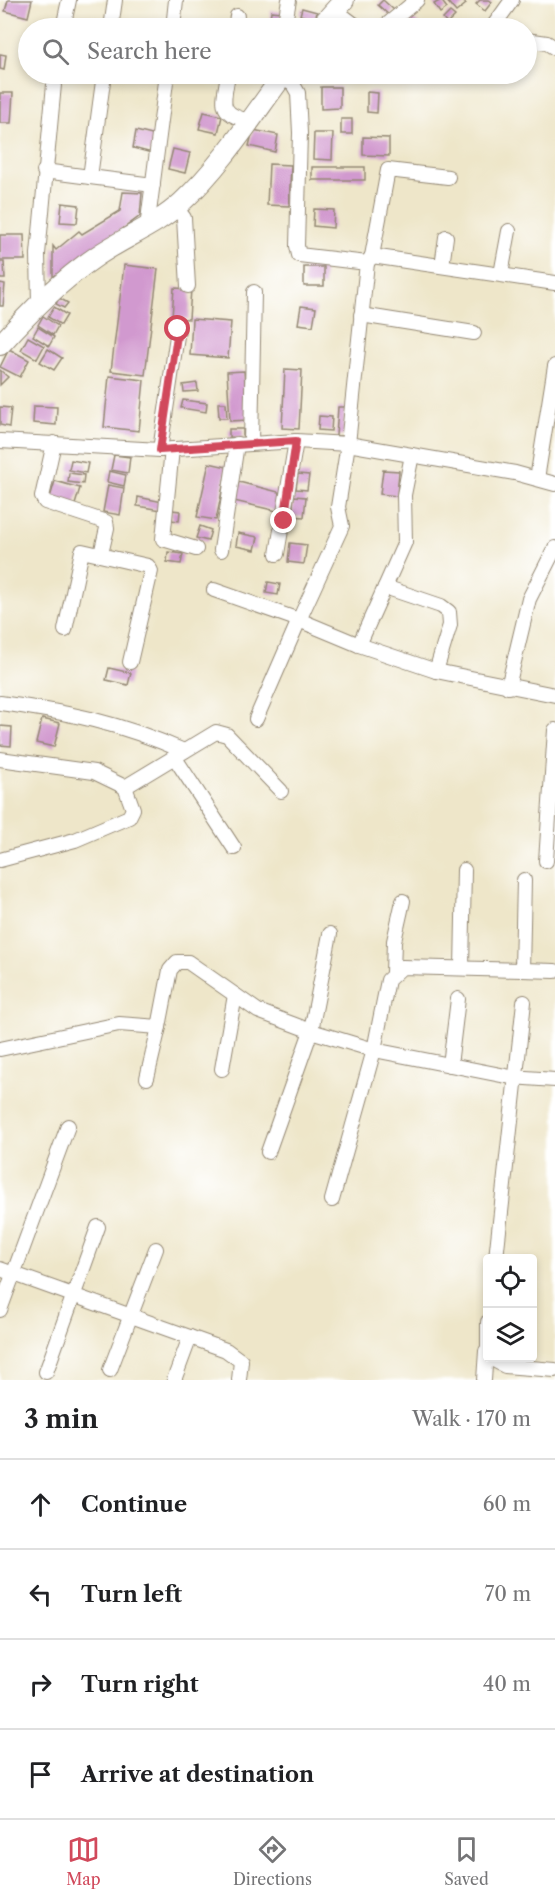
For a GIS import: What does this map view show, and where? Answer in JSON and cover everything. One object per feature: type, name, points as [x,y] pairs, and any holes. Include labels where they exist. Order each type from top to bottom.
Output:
[{"type":"street","points":[[65,18],[69,0]]},
{"type":"street","points":[[112,18],[115,0]]},
{"type":"street","points":[[174,18],[176,0]]},
{"type":"street","points":[[285,18],[288,0]]},
{"type":"street","points":[[395,18],[417,0]]},
{"type":"street","points":[[499,18],[512,0]]},
{"type":"street","points":[[328,18],[339,5],[350,18]]},
{"type":"street","points":[[537,42],[547,43],[555,48]]},
{"type":"street","points":[[39,303],[38,254],[54,84]]},
{"type":"street","points":[[90,177],[103,84]]},
{"type":"street","points":[[147,228],[166,84]]},
{"type":"street","points":[[226,84],[223,105],[226,112],[249,121]]},
{"type":"street","points":[[0,345],[39,303],[98,256],[147,228],[176,207],[224,154],[277,84]]},
{"type":"street","points":[[292,84],[298,93],[300,134],[297,246],[299,255],[442,266],[555,283]]},
{"type":"street","points":[[256,718],[341,531],[338,507],[348,444],[361,315],[369,259],[388,170],[448,177]]},
{"type":"street","points":[[44,171],[153,185]]},
{"type":"street","points":[[176,207],[184,218],[189,286]]},
{"type":"street","points":[[501,274],[508,231]]},
{"type":"street","points":[[442,266],[446,237]]},
{"type":"street","points":[[221,550],[244,444],[254,292]]},
{"type":"street","points":[[361,315],[474,333]]},
{"type":"street","points":[[178,329],[166,449],[163,539],[196,549]]},
{"type":"street","points":[[537,478],[555,366]]},
{"type":"street","points":[[0,441],[166,449],[296,441],[348,444],[537,478],[555,484]]},
{"type":"street","points":[[277,554],[296,441]]},
{"type":"street","points":[[54,443],[41,491],[42,497],[45,502],[106,522],[101,554]]},
{"type":"street","points":[[359,645],[405,542],[404,495],[412,455]]},
{"type":"street","points":[[508,687],[529,599],[555,548]]},
{"type":"street","points":[[65,630],[81,554],[86,551],[148,566],[151,571],[130,662]]},
{"type":"street","points":[[385,587],[441,606],[449,612],[450,625],[436,671]]},
{"type":"street","points":[[214,590],[299,620],[359,645],[436,671],[555,695]]},
{"type":"street","points":[[0,703],[85,716],[150,736],[179,755],[234,848]]},
{"type":"street","points":[[546,861],[555,730]]},
{"type":"street","points":[[125,787],[179,755],[207,735],[216,732],[227,735],[281,791]]},
{"type":"street","points":[[0,759],[94,772],[125,787],[133,809],[129,817],[75,840],[0,860]]},
{"type":"street","points":[[462,968],[464,870]]},
{"type":"street","points":[[522,970],[524,880]]},
{"type":"street","points":[[393,973],[394,940],[403,901]]},
{"type":"street","points":[[268,1152],[311,1031],[330,934]]},
{"type":"street","points":[[147,1078],[170,970],[177,962],[188,962],[258,1011],[311,1031],[374,1050],[517,1077],[555,1080]]},
{"type":"street","points":[[332,1200],[374,1050],[388,980],[393,973],[402,967],[555,971]]},
{"type":"street","points":[[222,1069],[235,995]]},
{"type":"street","points":[[450,1065],[458,999]]},
{"type":"street","points":[[496,1254],[524,1002]]},
{"type":"street","points":[[0,1049],[119,1024],[159,1027]]},
{"type":"street","points":[[0,1310],[7,1271],[68,1126]]},
{"type":"street","points":[[46,1372],[98,1227]]},
{"type":"street","points":[[110,1370],[156,1249]]},
{"type":"street","points":[[7,1271],[234,1354],[241,1361],[239,1380]]},
{"type":"street","points":[[174,1380],[190,1336]]},
{"type":"street","points":[[484,1380],[487,1362]]},
{"type":"street","points":[[499,1362],[504,1366],[554,1373]]},
{"type":"building","points":[[8,0],[32,0],[28,17],[5,11]]},
{"type":"building","points":[[383,0],[394,10],[389,15],[378,5]]},
{"type":"building","points":[[441,0],[447,8],[440,13],[434,4]]},
{"type":"building","points":[[446,0],[462,0],[466,4],[456,12]]},
{"type":"building","points":[[480,0],[492,2],[485,11],[476,4]]},
{"type":"building","points":[[302,8],[317,12],[316,18],[300,15]]},
{"type":"building","points":[[271,11],[281,12],[281,18],[270,18]]},
{"type":"building","points":[[450,12],[455,16],[453,18],[444,18]]},
{"type":"building","points":[[0,54],[6,55],[4,70],[0,69]]},
{"type":"building","points":[[321,87],[340,87],[340,108],[321,109]]},
{"type":"building","points":[[367,92],[378,93],[377,113],[367,112]]},
{"type":"building","points":[[0,93],[13,93],[11,123],[0,123]]},
{"type":"building","points":[[204,112],[222,116],[218,133],[199,129]]},
{"type":"building","points":[[341,119],[352,119],[352,134],[341,134]]},
{"type":"building","points":[[253,130],[278,135],[275,152],[249,146]]},
{"type":"building","points":[[136,131],[156,136],[152,153],[133,148]]},
{"type":"building","points":[[314,133],[333,133],[332,160],[313,159]]},
{"type":"building","points":[[363,137],[389,138],[389,156],[363,155]]},
{"type":"building","points":[[173,149],[190,153],[185,173],[168,169]]},
{"type":"building","points":[[269,164],[291,165],[289,206],[267,205]]},
{"type":"building","points":[[312,167],[365,167],[365,180],[312,180]]},
{"type":"building","points":[[123,192],[142,193],[140,216],[61,275],[53,277],[53,246],[56,250],[79,231],[82,234],[120,211]]},
{"type":"building","points":[[62,203],[79,205],[77,223],[60,222]]},
{"type":"building","points":[[314,209],[334,210],[333,228],[313,226]]},
{"type":"building","points":[[0,235],[24,235],[25,260],[0,260]]},
{"type":"building","points":[[0,262],[4,262],[5,279],[0,279]]},
{"type":"building","points":[[124,265],[158,269],[145,375],[111,371]]},
{"type":"building","points":[[304,267],[324,267],[324,286],[304,286]]},
{"type":"building","points":[[0,283],[5,284],[3,306],[0,306]]},
{"type":"building","points":[[174,288],[191,289],[189,319],[172,318]]},
{"type":"building","points":[[59,298],[68,303],[64,308],[56,304]]},
{"type":"building","points":[[301,306],[316,308],[313,326],[298,324]]},
{"type":"building","points":[[54,307],[67,315],[61,325],[48,317]]},
{"type":"building","points":[[43,316],[58,326],[53,335],[38,325]]},
{"type":"building","points":[[192,319],[231,322],[228,358],[190,355]]},
{"type":"building","points":[[38,327],[54,337],[49,346],[33,336]]},
{"type":"building","points":[[28,337],[44,346],[37,359],[21,350]]},
{"type":"building","points":[[9,349],[29,360],[20,377],[0,367]]},
{"type":"building","points":[[48,349],[62,358],[54,370],[40,362]]},
{"type":"building","points":[[285,369],[302,370],[299,429],[282,428]]},
{"type":"building","points":[[0,370],[8,377],[0,385]]},
{"type":"building","points":[[244,371],[248,420],[230,421],[227,372]]},
{"type":"building","points":[[109,376],[144,380],[139,431],[104,427]]},
{"type":"building","points":[[197,383],[198,391],[184,392],[183,385]]},
{"type":"building","points":[[183,400],[207,403],[206,412],[181,408]]},
{"type":"building","points":[[218,403],[226,403],[227,418],[219,418]]},
{"type":"building","points":[[34,406],[57,407],[56,425],[33,423]]},
{"type":"building","points":[[0,407],[11,408],[9,427],[0,425]]},
{"type":"building","points":[[338,407],[345,407],[344,436],[336,436]]},
{"type":"building","points":[[319,416],[332,417],[331,431],[318,430]]},
{"type":"building","points":[[229,429],[243,429],[243,438],[229,437]]},
{"type":"building","points":[[114,455],[130,457],[128,473],[111,470]]},
{"type":"building","points":[[71,460],[88,463],[86,473],[69,470]]},
{"type":"building","points":[[209,463],[227,467],[216,520],[197,517]]},
{"type":"building","points":[[383,470],[399,471],[397,496],[380,494]]},
{"type":"building","points":[[109,471],[126,475],[124,486],[107,482]]},
{"type":"building","points":[[69,473],[84,475],[83,484],[68,482]]},
{"type":"building","points":[[298,474],[309,475],[307,490],[296,489]]},
{"type":"building","points":[[55,481],[80,488],[74,508],[49,501]]},
{"type":"building","points":[[239,482],[286,494],[281,512],[234,501]]},
{"type":"building","points":[[108,485],[124,488],[120,515],[103,512]]},
{"type":"building","points":[[294,496],[306,497],[304,517],[292,516]]},
{"type":"building","points":[[138,497],[163,502],[161,510],[137,506]]},
{"type":"building","points":[[172,510],[180,511],[179,521],[171,520]]},
{"type":"building","points":[[200,526],[211,530],[208,541],[196,538]]},
{"type":"building","points":[[238,533],[258,537],[255,550],[236,546]]},
{"type":"building","points":[[290,543],[307,545],[304,564],[288,562]]},
{"type":"building","points":[[168,552],[183,554],[181,564],[167,562]]},
{"type":"building","points":[[268,582],[280,584],[278,595],[266,593]]},
{"type":"building","points":[[109,668],[131,673],[128,685],[106,680]]},
{"type":"building","points":[[42,719],[60,723],[54,747],[36,743]]},
{"type":"building","points":[[0,726],[12,727],[11,746],[0,745]]},
{"type":"route","points":[[178,329],[160,450],[296,441],[284,521]]}]
